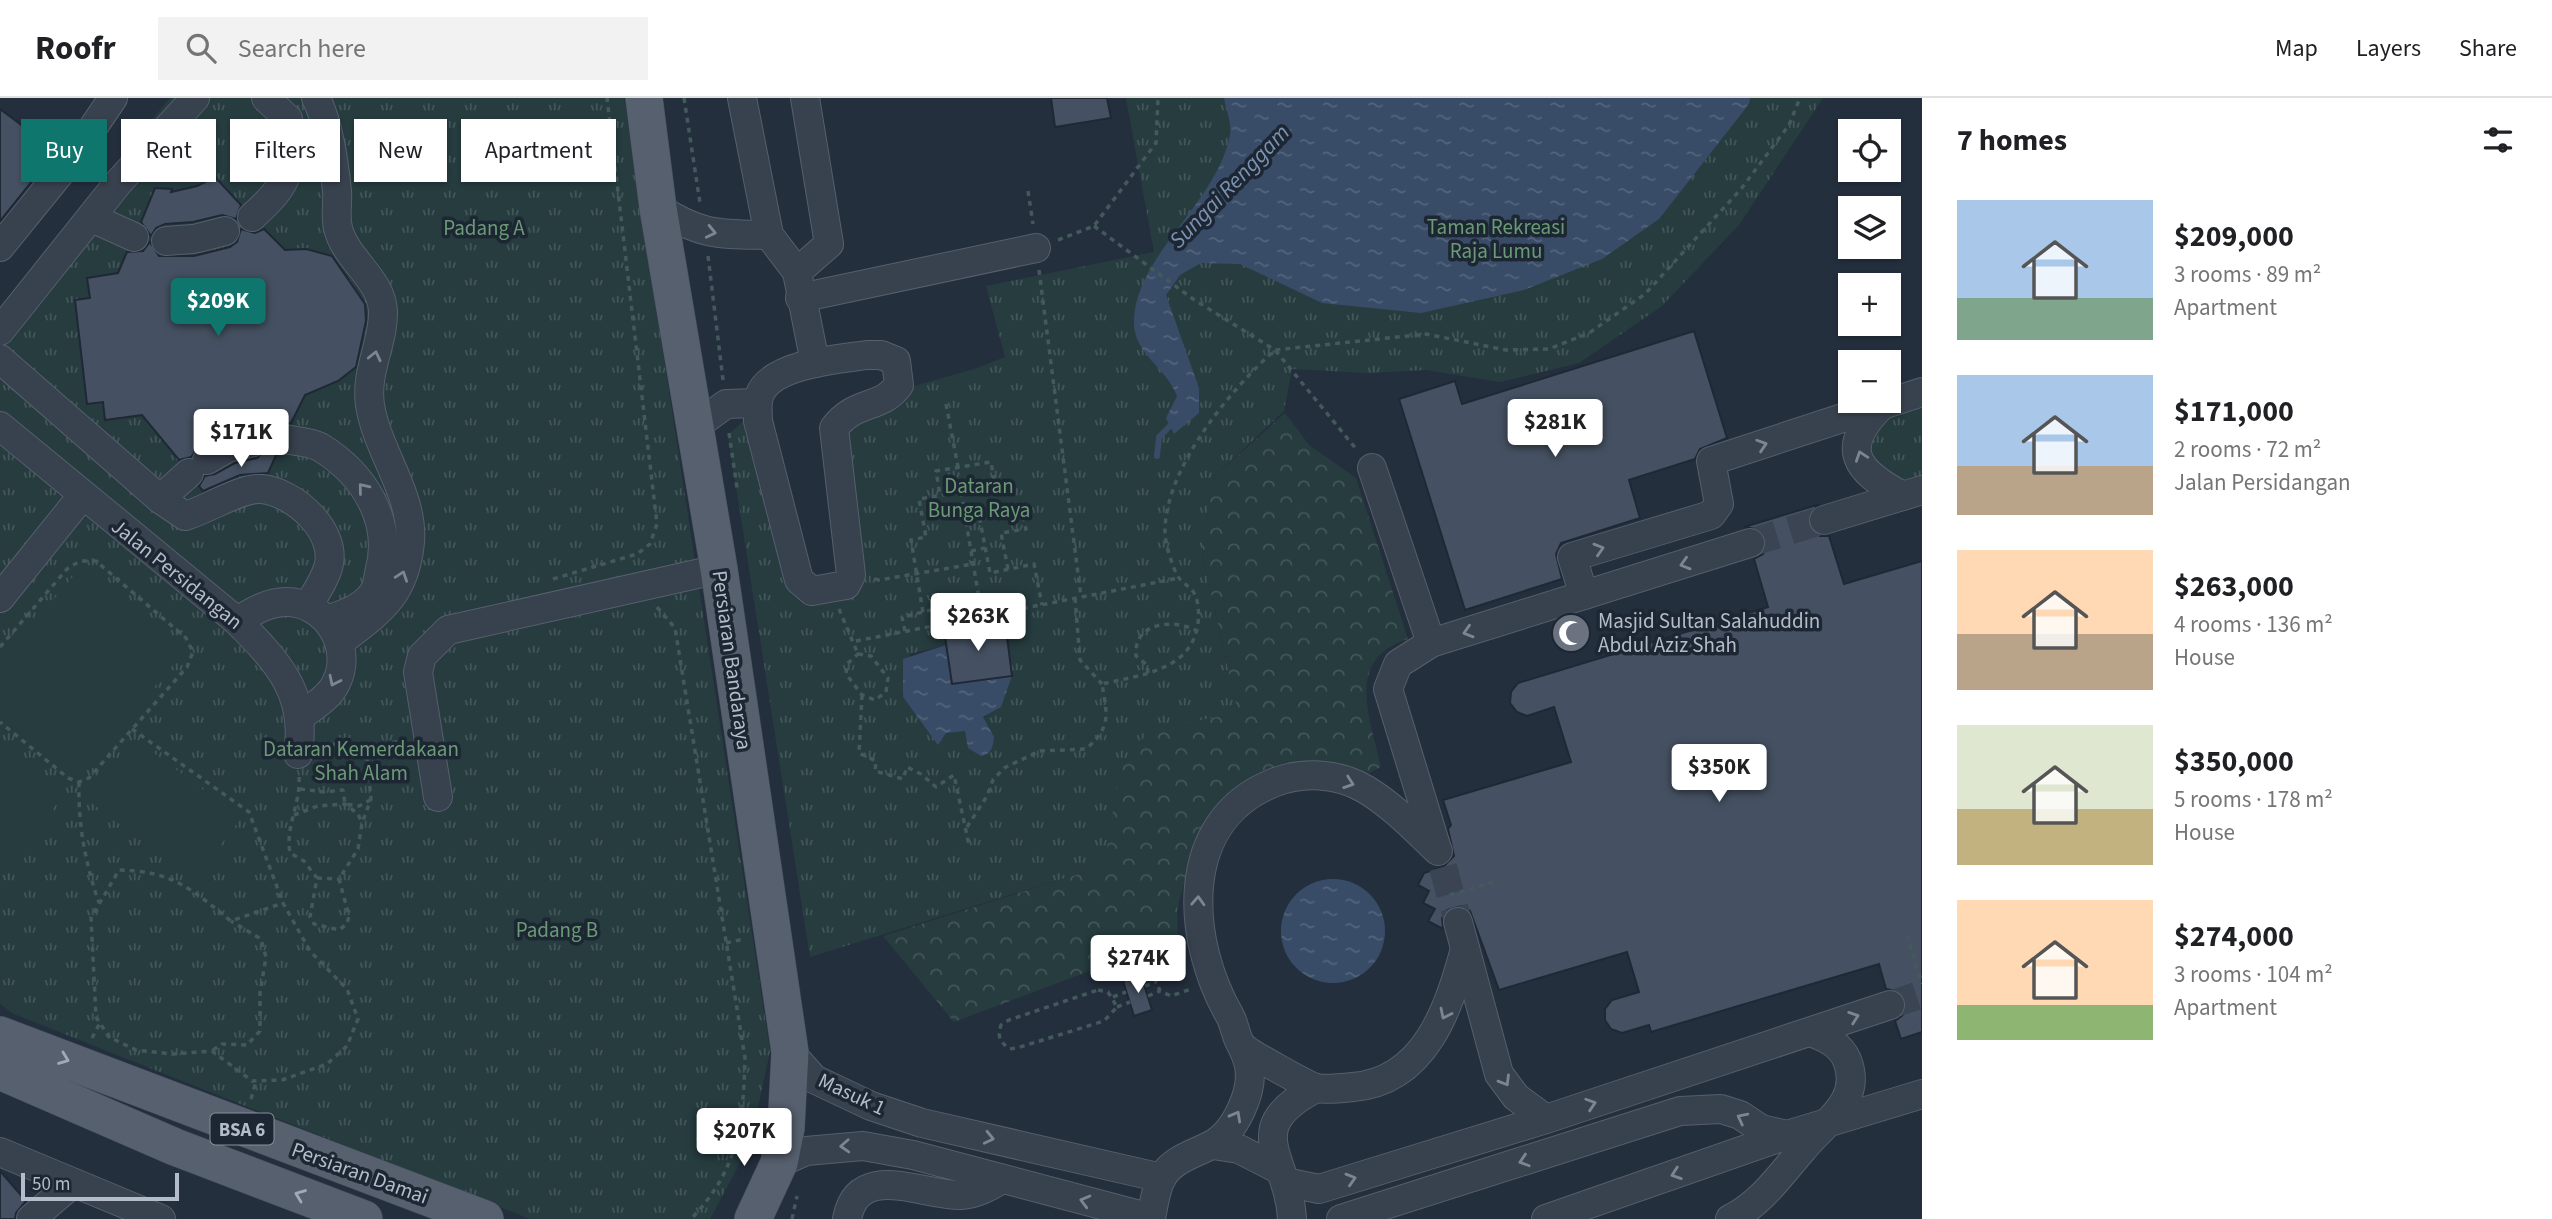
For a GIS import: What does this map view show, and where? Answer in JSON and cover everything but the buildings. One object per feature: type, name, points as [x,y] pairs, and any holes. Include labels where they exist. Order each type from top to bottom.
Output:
[{"type":"main road","name":"Persiaran Bandaraya","points":[[644,98],[658,208],[719,569],[790,1052],[786,1128],[779,1163],[753,1214]]},
{"type":"main road","name":"Persiaran Damai","points":[[0,1035],[485,1219]]},
{"type":"main road","name":"Persiaran Damai","points":[[0,1071],[175,1147],[360,1218]]},
{"type":"street","points":[[0,247],[73,157],[113,98]]},
{"type":"street","points":[[92,218],[195,233],[278,194],[292,157],[288,119],[266,98]]},
{"type":"street","points":[[237,621],[259,608],[286,602],[325,622],[386,606],[403,579],[411,540],[405,502],[370,404],[372,357],[382,335],[383,308],[368,274],[353,258],[338,228],[337,192],[330,145],[316,98]]},
{"type":"street","points":[[742,98],[769,235],[799,285],[816,363]]},
{"type":"street","points":[[799,285],[829,244],[805,98]]},
{"type":"street","points":[[0,331],[92,218],[195,101]]},
{"type":"street","points":[[658,208],[682,223],[713,234],[769,235]]},
{"type":"street","points":[[799,285],[1036,248]]},
{"type":"street","points":[[881,355],[896,361],[899,385],[891,396],[846,412],[834,428],[851,567],[851,575],[846,584],[812,591],[799,580],[758,421],[757,403],[761,391],[777,376],[816,363],[881,355]]},
{"type":"street","points":[[0,359],[160,499],[185,516],[260,488],[288,495],[315,518],[327,546],[329,566],[325,622],[342,660],[336,684],[300,738]]},
{"type":"street","points":[[1901,399],[1922,392]]},
{"type":"street","points":[[696,426],[726,404],[757,403]]},
{"type":"street","points":[[1584,595],[1572,557],[1711,515],[1719,504],[1711,461],[1858,413]]},
{"type":"street","points":[[1874,413],[1866,421],[1857,439],[1856,450],[1874,480],[1912,493]]},
{"type":"street","name":"Jalan Persidangan","points":[[0,426],[237,621],[287,677],[300,738]]},
{"type":"street","points":[[160,499],[232,452],[318,446],[343,465],[369,491],[383,527],[383,559],[374,592],[351,611],[325,622]]},
{"type":"street","points":[[1372,468],[1431,643]]},
{"type":"street","points":[[1824,520],[1912,493]]},
{"type":"street","points":[[0,598],[82,496]]},
{"type":"street","points":[[779,1163],[806,1151],[844,1146],[913,1155],[1151,1218],[1162,1178],[1178,1162],[1213,1145],[1230,1128],[1250,1087],[1250,1066],[1209,970],[1198,908],[1199,877],[1211,840],[1234,809],[1262,787],[1292,775],[1330,776],[1364,788],[1393,809],[1440,859],[1388,689],[1398,664],[1431,643],[1750,543]]},
{"type":"street","points":[[438,797],[418,672],[422,656],[448,629],[719,569]]},
{"type":"street","points":[[1292,1219],[1272,1147],[1272,1132],[1281,1112],[1296,1099],[1316,1088],[1356,1087],[1377,1082],[1411,1061],[1425,1046],[1450,1003],[1462,935],[1499,1074],[1516,1097],[1546,1119]]},
{"type":"street","points":[[1213,1145],[1239,1149],[1282,1176],[1319,1189],[1546,1119],[1891,1004]]},
{"type":"street","points":[[1752,1215],[1821,1127],[1839,1111],[1850,1092],[1853,1074],[1844,1054],[1827,1037],[1810,1032]]},
{"type":"street","points":[[1242,1045],[1316,1088]]},
{"type":"street","name":"Masuk 1","points":[[790,1052],[814,1079],[834,1090],[922,1123],[1162,1178]]},
{"type":"street","points":[[1546,1219],[1787,1135],[1821,1127],[1871,1122],[1922,1094]]},
{"type":"street","points":[[1341,1219],[1680,1111],[1721,1109],[1740,1115],[1761,1129],[1787,1135]]},
{"type":"street","points":[[2,1154],[157,1218]]},
{"type":"street","points":[[908,1186],[913,1155]]},
{"type":"street","points":[[847,1219],[858,1196],[872,1186],[908,1186],[962,1195],[987,1188],[1002,1179]]},
{"type":"street","points":[[31,1219],[73,1183]]},
{"type":"path","points":[[544,582],[636,554],[650,544],[657,524],[607,98]]},
{"type":"path","points":[[1036,248],[1094,226],[1156,143],[1158,98]]},
{"type":"path","points":[[1102,684],[1148,673],[1174,663],[1190,648],[1197,631],[1199,613],[1196,596],[1179,578],[1164,534],[1174,485],[1198,442],[1242,379],[1275,350],[1426,334],[1506,350],[1549,349],[1589,333],[1645,293],[1741,189],[1789,125],[1801,98]]},
{"type":"path","points":[[1028,191],[1081,597]]},
{"type":"path","points":[[1094,226],[1193,299],[1275,350],[1372,468]]},
{"type":"path","points":[[946,404],[958,467]]},
{"type":"path","points":[[923,612],[911,541],[926,537],[919,499],[995,486],[991,462],[936,471],[940,495]]},
{"type":"path","points":[[961,492],[982,617]]},
{"type":"path","points":[[1008,569],[1001,533],[1026,529],[1022,512],[981,520],[990,572],[1008,569],[1034,564],[1042,605]]},
{"type":"path","points":[[971,551],[985,548]]},
{"type":"path","points":[[0,647],[67,569],[80,561],[96,561],[186,638],[192,652],[187,667],[89,778],[79,782],[68,778],[0,722]]},
{"type":"path","points":[[879,580],[972,564]]},
{"type":"path","points":[[835,586],[841,620],[850,638],[856,641],[1179,578]]},
{"type":"path","points":[[967,827],[987,796],[993,780],[1004,768],[1040,751],[1086,749],[1098,738],[1108,722],[1102,684],[1080,660],[1076,598]]},
{"type":"path","points":[[645,606],[658,607],[675,628],[744,1058],[743,1117],[728,1166],[715,1194],[691,1219]]},
{"type":"path","points":[[905,631],[902,617],[948,606],[952,623]]},
{"type":"path","points":[[1148,673],[1147,665],[1136,656],[1135,646],[1140,637],[1152,627],[1165,623],[1182,623],[1197,631]]},
{"type":"path","points":[[856,641],[858,654]]},
{"type":"path","points":[[858,654],[871,656],[888,678],[886,692],[875,700],[862,695],[846,674],[847,664],[858,654]]},
{"type":"path","points":[[862,695],[859,753],[876,761],[875,771],[903,779],[907,767],[921,774],[936,787],[954,775],[969,845]]},
{"type":"path","points":[[132,729],[249,812],[283,903],[310,951],[347,989],[358,1019],[347,1046],[327,1064],[282,1080],[252,1081],[212,1051]]},
{"type":"path","points":[[366,748],[371,799],[362,823],[358,849],[339,879],[349,916],[347,924],[334,930],[314,924],[310,917],[317,878],[304,861],[290,853],[288,843],[300,789],[300,738],[366,748],[429,736]]},
{"type":"path","points":[[79,782],[78,818],[86,866],[99,904]]},
{"type":"path","points":[[300,789],[324,792],[343,790],[345,804],[358,814],[362,823]]},
{"type":"path","points":[[293,815],[318,806],[359,806],[371,799]]},
{"type":"path","points":[[120,870],[151,871],[192,890],[231,921],[261,939],[266,957],[260,993],[260,1031],[247,1045],[222,1044],[212,1051],[172,1054],[136,1050],[109,1037],[96,1017],[93,985],[91,918],[99,904],[120,870]]},
{"type":"path","points":[[317,878],[339,879]]},
{"type":"path","points":[[1450,895],[1499,880]]},
{"type":"path","points":[[231,921],[283,903]]},
{"type":"path","points":[[1907,935],[1922,984]]},
{"type":"path","points":[[1156,981],[1160,991],[1171,996],[1209,970]]},
{"type":"path","points":[[1145,986],[1156,981],[1163,971],[1209,970]]},
{"type":"path","points":[[1117,1007],[1113,997],[1098,990],[1009,1020],[1001,1025],[998,1034],[1001,1042],[1009,1049],[1017,1048],[1104,1021],[1117,1007],[1130,1002]]},
{"type":"path","points":[[1148,996],[1160,991]]},
{"type":"path","points":[[1113,997],[1126,992]]},
{"type":"green space","name":"Dataran Kemerdakaan Shah Alam","points":[[170,98],[624,98],[770,1051],[750,1144],[710,1219],[530,1219],[14,1014],[0,1004],[0,307],[102,182],[107,182],[107,175],[121,158],[121,182],[216,182],[216,119],[153,119]]},
{"type":"green space","name":"Taman Rekreasi Raja Lumu","points":[[1126,98],[1823,98],[1739,225],[1662,306],[1579,363],[1500,382],[1426,370],[1368,373],[1292,369],[1284,411],[1213,478],[1202,554],[1238,713],[1110,832],[1104,866],[810,957],[728,435],[756,409],[794,578],[840,589],[839,429],[907,388],[1005,357],[986,286],[1154,252]],"holes":[[[1004,622],[1012,676],[1001,707],[969,727],[946,733],[938,744],[902,696],[910,654],[946,645],[945,630]]]},
{"type":"green space","points":[[1922,401],[1922,483],[1903,485],[1872,470],[1870,434],[1893,413],[1901,413],[1901,409]]},
{"type":"green space","points":[[1285,413],[1309,445],[1356,478],[1408,639],[1388,648],[1375,661],[1368,675],[1368,710],[1381,767],[1356,780],[1293,768],[1188,868],[1177,910],[1178,940],[1177,938],[954,1022],[883,936],[1104,866],[1120,766],[1151,729],[1238,713],[1202,553],[1213,478]]},
{"type":"green space","points":[[80,568],[182,654],[81,774],[0,707],[0,663]]},
{"type":"green space","points":[[135,739],[241,818],[194,880],[89,801]]},
{"type":"green space","points":[[0,750],[60,800],[0,871]]},
{"type":"water","points":[[1224,98],[1750,98],[1749,104],[1659,219],[1602,259],[1524,290],[1421,313],[1322,303],[1240,264],[1201,263],[1180,275],[1166,295],[1199,388],[1199,413],[1174,434],[1166,418],[1177,396],[1139,344],[1134,324],[1137,300],[1146,276],[1209,184],[1222,160],[1230,135],[1230,121]]},
{"type":"water","points":[[946,645],[952,684],[1012,676],[1001,707],[983,717],[994,737],[991,749],[985,755],[981,756],[968,748],[965,731],[946,733],[938,745],[903,697],[903,659]]},
{"type":"water","points":[[1333,879],[1353,883],[1376,902],[1381,911],[1385,931],[1381,951],[1362,974],[1353,979],[1333,983],[1313,979],[1290,960],[1285,951],[1281,931],[1285,911],[1304,888],[1313,883]]},
{"type":"waterway","name":"Sungai Renggam","points":[[1157,456],[1159,437],[1174,422]]},
{"type":"tunnel","points":[[1750,543],[1824,520]]},
{"type":"tunnel","points":[[1443,867],[1458,922]]},
{"type":"tunnel","points":[[1890,1005],[1922,994]]},
{"type":"place","name":"Masjid Sultan Salahuddin Abdul Aziz Shah","points":[[1571,633]]},
{"type":"park label","name":"Padang A","points":[[484,228]]},
{"type":"park label","name":"Dataran Bunga Raya","points":[[979,498]]},
{"type":"park label","name":"Padang B","points":[[557,930]]}]
